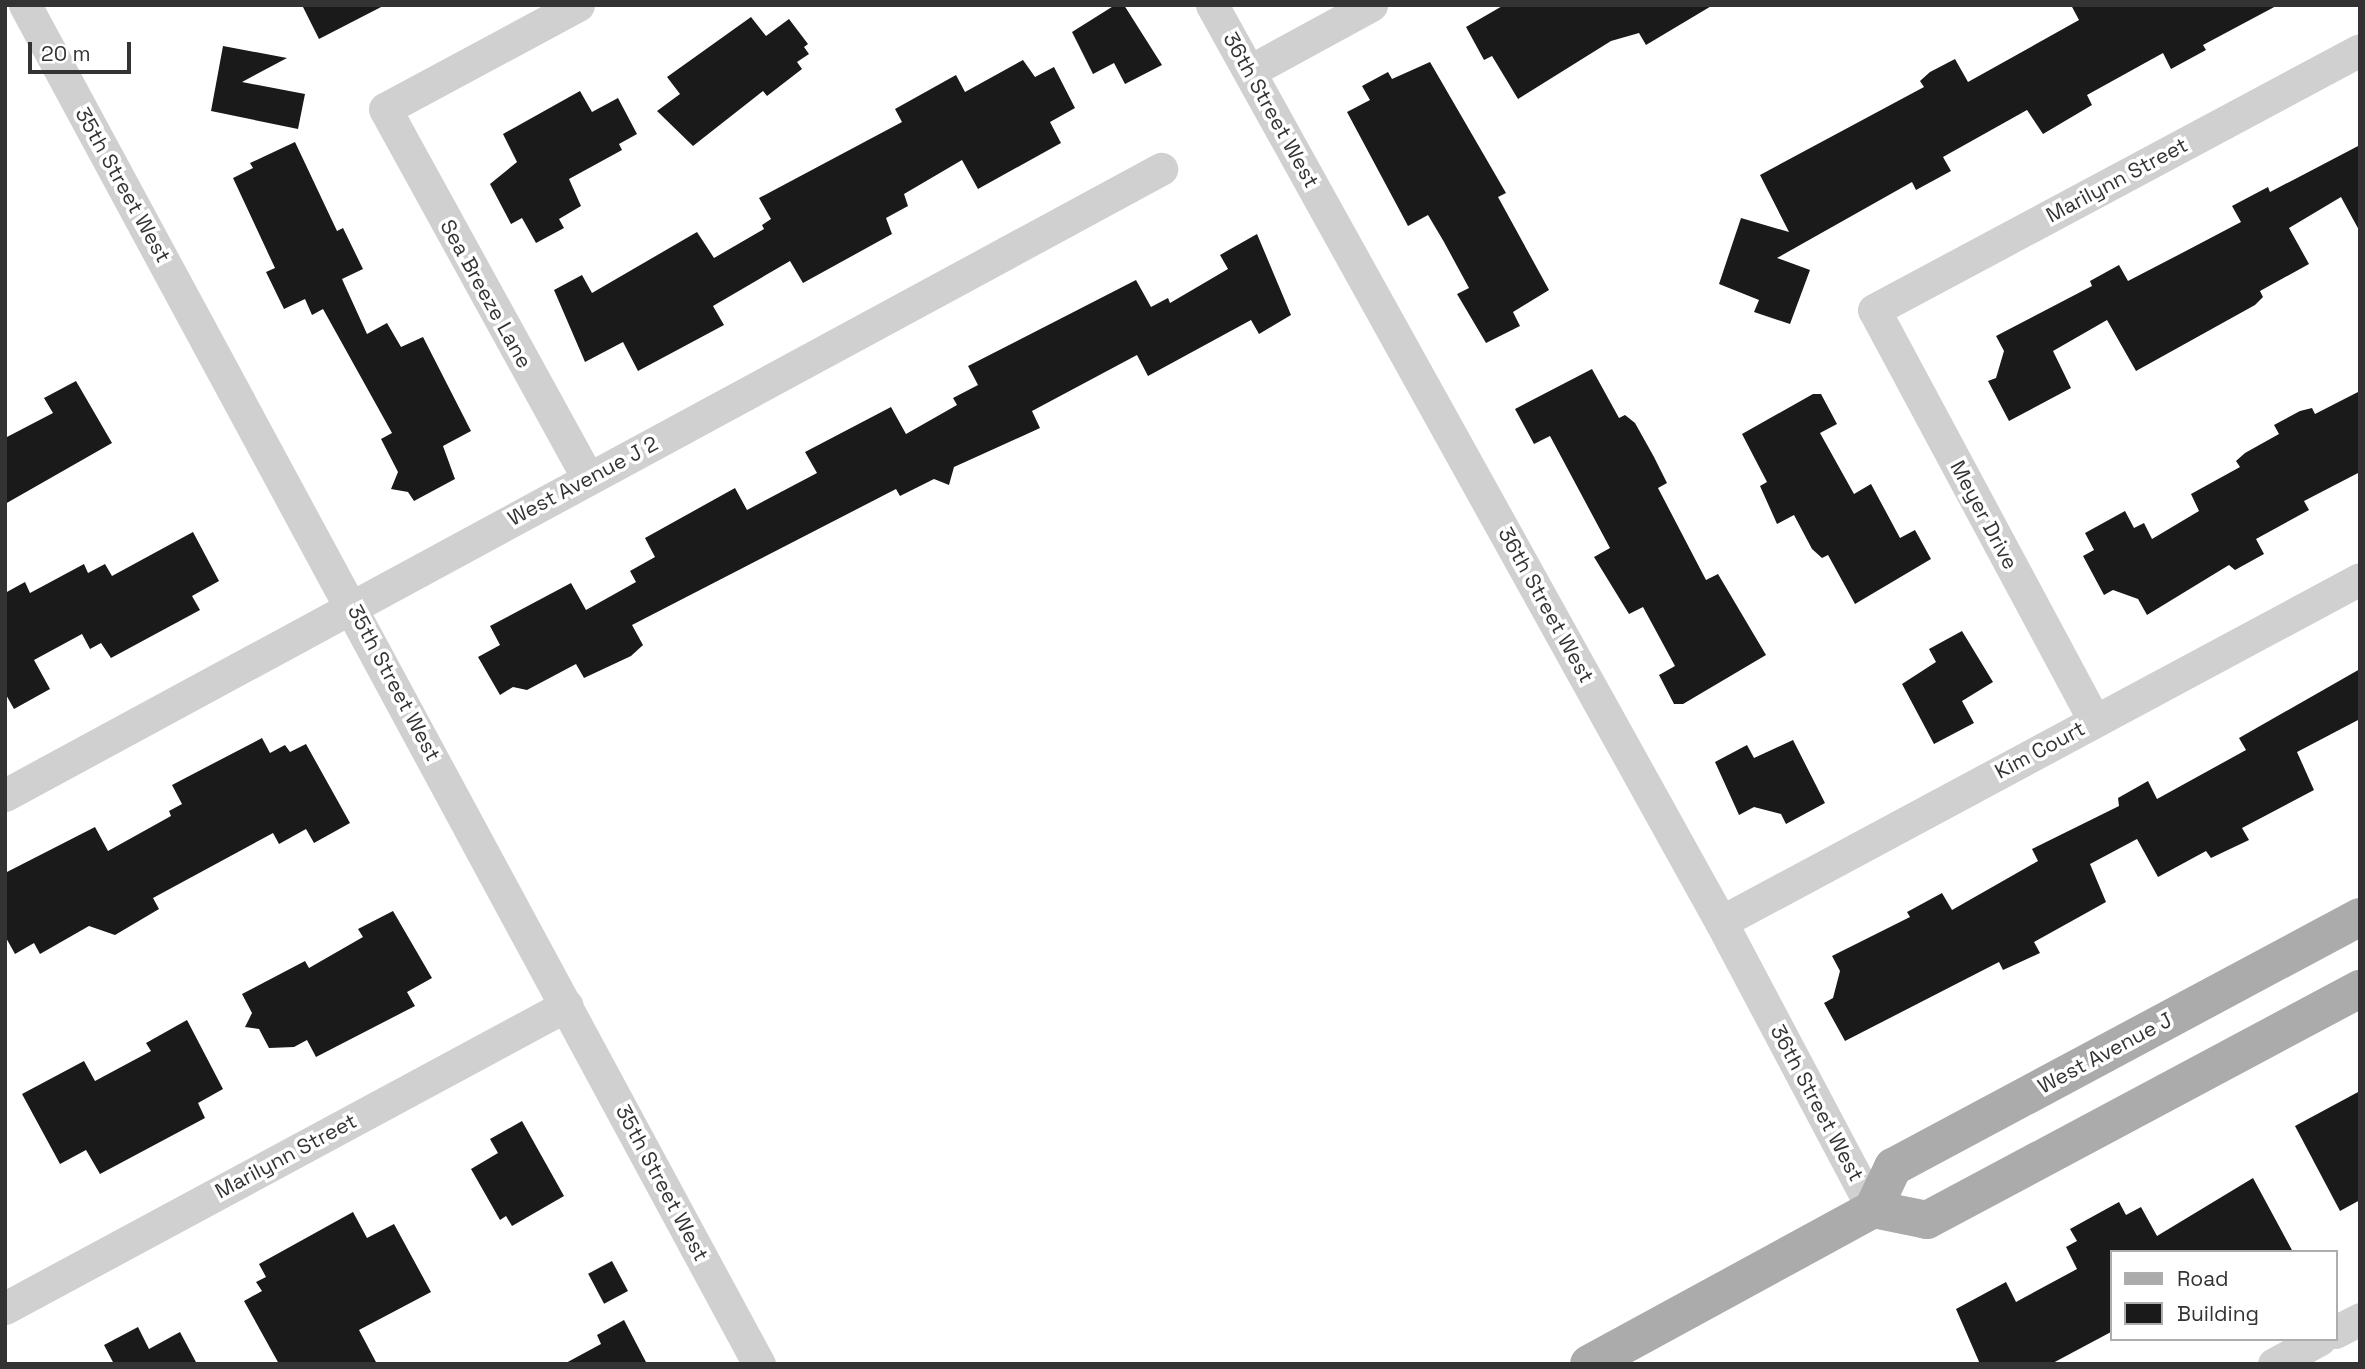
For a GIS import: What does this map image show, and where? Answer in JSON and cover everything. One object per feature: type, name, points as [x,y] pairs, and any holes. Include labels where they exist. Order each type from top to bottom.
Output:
[{"type":"main road","name":"West Avenue J","points":[[1872,1209],[1893,1167],[2360,917]]},
{"type":"main road","points":[[1589,1364],[1872,1209],[1927,1220],[2360,989]]},
{"type":"street","name":"35th Street West","points":[[25,5],[352,605],[759,1364]]},
{"type":"street","name":"Sea Breeze Lane","points":[[578,5],[385,109],[588,478]]},
{"type":"street","name":"36th Street West","points":[[1212,5],[1721,922],[1872,1209]]},
{"type":"street","points":[[1250,71],[1371,5]]},
{"type":"street","name":"Marilynn Street","points":[[1874,310],[2360,50]]},
{"type":"street","name":"West Avenue J 2","points":[[5,795],[1161,169]]},
{"type":"street","name":"Meyer Drive","points":[[1874,310],[2094,720]]},
{"type":"street","name":"Kim Court","points":[[1721,922],[2360,579]]},
{"type":"street","name":"Marilynn Street","points":[[5,1308],[567,1005]]},
{"type":"street","points":[[2337,1331],[2360,1319]]},
{"type":"street","points":[[2274,1364],[2316,1341]]},
{"type":"building","points":[[302,5],[385,5],[319,39]]},
{"type":"building","points":[[1115,5],[1124,5],[1162,65],[1125,84],[1114,63],[1093,74],[1072,32]]},
{"type":"building","points":[[1504,5],[1713,5],[1646,45],[1639,33],[1611,41],[1518,99],[1492,56],[1484,60],[1466,27]]},
{"type":"building","points":[[2071,5],[2278,5],[2203,45],[2206,50],[2171,69],[2163,53],[2087,95],[2092,105],[2043,134],[2027,110],[1943,157],[1951,171],[1916,190],[1912,182],[1777,258],[1810,270],[1790,324],[1754,312],[1759,300],[1719,284],[1741,218],[1789,232],[1760,175],[1924,87],[1920,81],[1930,72],[1955,59],[1968,82],[2079,20]]},
{"type":"building","points":[[751,17],[766,36],[789,19],[808,44],[804,47],[809,54],[797,62],[802,69],[767,96],[763,91],[693,146],[657,111],[680,94],[667,77]]},
{"type":"building","points":[[223,46],[287,58],[242,82],[305,94],[298,129],[211,111]]},
{"type":"building","points":[[1023,60],[1035,77],[1054,67],[1075,108],[1050,122],[1061,143],[978,189],[962,160],[904,194],[908,206],[886,218],[892,234],[803,283],[790,261],[713,306],[724,325],[638,371],[623,342],[585,362],[554,290],[582,275],[592,293],[697,232],[714,258],[764,229],[762,225],[771,219],[759,198],[902,122],[895,109],[956,75],[965,92]]},
{"type":"building","points":[[1430,62],[1506,193],[1498,197],[1549,290],[1513,312],[1520,326],[1486,343],[1457,294],[1469,288],[1428,215],[1408,226],[1347,112],[1370,100],[1362,86],[1388,72],[1392,79]]},
{"type":"building","points":[[580,91],[592,112],[618,98],[637,134],[619,144],[622,150],[569,179],[581,206],[559,219],[564,228],[536,243],[522,218],[511,224],[490,184],[517,162],[503,134]]},
{"type":"building","points":[[295,142],[337,231],[343,228],[363,269],[342,279],[367,334],[387,323],[401,347],[423,337],[471,431],[443,446],[455,479],[414,501],[408,492],[391,489],[398,472],[381,439],[392,433],[323,309],[312,315],[305,299],[284,309],[266,272],[275,268],[233,178],[253,168],[250,163]]},
{"type":"building","points":[[2360,145],[2360,232],[2341,197],[2289,228],[2309,264],[2260,291],[2263,297],[2255,305],[2136,371],[2107,320],[2053,351],[2071,388],[2009,421],[1988,381],[1996,378],[2004,351],[1996,336],[2092,286],[2090,281],[2119,265],[2128,281],[2182,253],[2241,222],[2232,206],[2268,187],[2270,192]]},
{"type":"building","points":[[1257,234],[1291,315],[1259,334],[1251,320],[1148,376],[1137,355],[1032,411],[1040,428],[954,467],[949,485],[934,479],[900,496],[896,489],[632,625],[643,645],[631,656],[584,678],[576,664],[527,690],[513,687],[500,695],[478,657],[500,645],[490,626],[571,583],[586,610],[636,582],[630,571],[655,557],[645,538],[735,488],[747,510],[817,473],[805,452],[891,407],[906,434],[957,405],[953,398],[978,385],[968,366],[1136,280],[1151,307],[1168,298],[1170,303],[1228,269],[1220,255]]},
{"type":"building","points":[[1592,369],[1619,418],[1625,415],[1635,423],[1654,457],[1667,483],[1658,488],[1706,580],[1718,574],[1766,655],[1683,704],[1674,704],[1659,675],[1675,666],[1643,607],[1629,614],[1594,557],[1610,548],[1550,436],[1534,444],[1515,409]]},
{"type":"building","points":[[76,381],[112,443],[5,504],[5,438],[53,413],[44,398]]},
{"type":"building","points":[[2360,391],[2360,472],[2304,501],[2309,510],[2256,539],[2264,554],[2235,570],[2229,565],[2147,615],[2138,599],[2113,590],[2104,595],[2083,556],[2094,550],[2085,533],[2125,511],[2134,528],[2144,523],[2152,539],[2199,511],[2191,494],[2240,467],[2236,461],[2245,453],[2279,434],[2274,425],[2300,411],[2312,408],[2315,414]]},
{"type":"building","points":[[1813,394],[1821,394],[1837,424],[1820,433],[1854,494],[1871,484],[1900,538],[1915,530],[1931,559],[1855,604],[1828,555],[1822,558],[1812,549],[1794,515],[1777,524],[1760,486],[1767,482],[1742,434]]},
{"type":"building","points":[[193,532],[219,581],[192,596],[200,610],[111,658],[101,643],[90,649],[82,634],[34,660],[50,689],[14,709],[5,693],[5,593],[25,582],[30,593],[84,564],[88,573],[105,564],[112,576]]},
{"type":"building","points":[[1962,631],[1993,682],[1962,701],[1974,723],[1934,744],[1902,684],[1936,662],[1929,649]]},
{"type":"building","points":[[2360,669],[2360,719],[2297,752],[2314,790],[2242,828],[2249,840],[2211,858],[2206,851],[2158,877],[2137,839],[2090,864],[2106,902],[2034,942],[2040,953],[2003,970],[1999,962],[1845,1041],[1824,1003],[1833,998],[1840,971],[1832,956],[1910,917],[1907,912],[1942,893],[1952,910],[2038,861],[2032,849],[2119,806],[2118,798],[2148,781],[2157,799],[2246,750],[2239,738]]},
{"type":"building","points":[[262,738],[270,753],[285,745],[290,752],[306,744],[350,823],[314,843],[306,829],[279,844],[273,833],[153,898],[159,909],[115,935],[89,926],[40,954],[34,943],[15,954],[5,936],[5,873],[95,827],[108,851],[171,816],[169,811],[182,804],[172,785]]},
{"type":"building","points":[[1793,740],[1825,803],[1786,824],[1781,814],[1754,807],[1739,815],[1715,762],[1747,745],[1754,758]]},
{"type":"building","points":[[393,911],[432,978],[407,992],[415,1006],[316,1057],[307,1040],[294,1047],[269,1048],[259,1029],[245,1027],[252,1013],[242,994],[305,961],[309,968],[363,937],[358,929]]},
{"type":"building","points":[[187,1020],[223,1089],[198,1103],[205,1118],[100,1174],[86,1150],[60,1164],[22,1094],[84,1061],[95,1081],[151,1051],[146,1043]]},
{"type":"building","points":[[2360,1091],[2360,1200],[2340,1211],[2295,1126]]},
{"type":"building","points":[[522,1121],[564,1196],[512,1226],[506,1216],[500,1220],[471,1169],[498,1153],[490,1139]]},
{"type":"building","points":[[2253,1178],[2292,1250],[2110,1250],[2110,1333],[2051,1364],[1980,1364],[1956,1309],[2006,1282],[2016,1302],[2077,1269],[2066,1247],[2077,1241],[2070,1229],[2119,1202],[2126,1215],[2141,1207],[2157,1236]]},
{"type":"building","points":[[353,1212],[367,1238],[394,1224],[431,1292],[359,1330],[377,1364],[279,1364],[244,1301],[262,1291],[256,1282],[266,1277],[259,1264]]},
{"type":"building","points":[[612,1261],[628,1291],[604,1304],[588,1274]]},
{"type":"building","points":[[624,1320],[647,1364],[564,1364],[601,1344],[597,1335]]},
{"type":"building","points":[[138,1327],[149,1349],[180,1332],[197,1364],[114,1364],[104,1345]]}]
